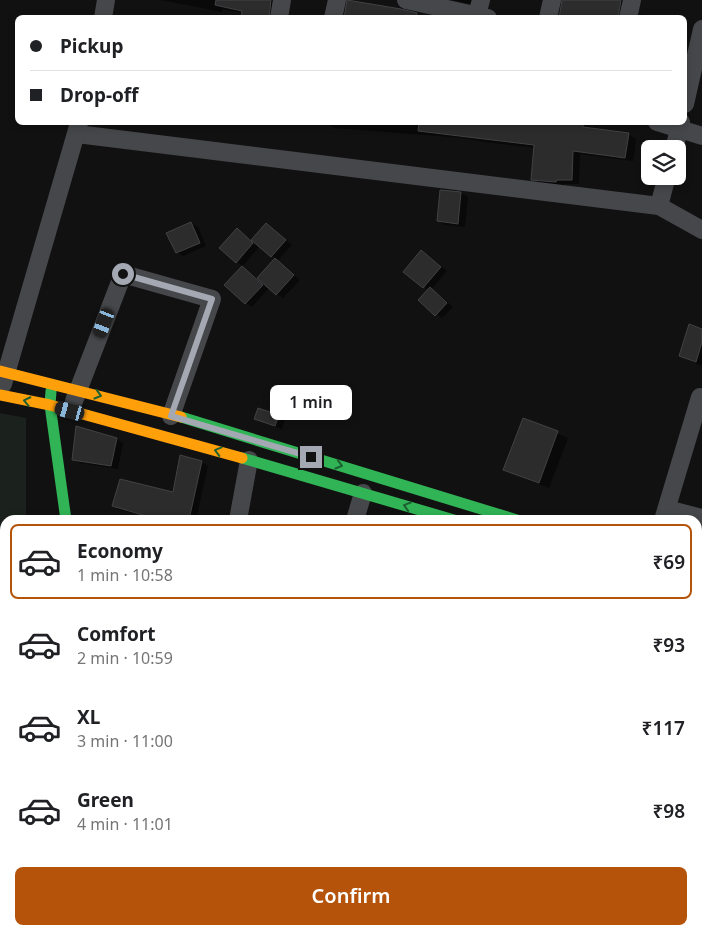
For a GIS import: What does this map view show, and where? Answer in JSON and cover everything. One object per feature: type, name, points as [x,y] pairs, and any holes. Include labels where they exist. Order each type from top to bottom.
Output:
[{"type":"street","points":[[104,15],[106,0]]},
{"type":"street","points":[[280,15],[282,0]]},
{"type":"street","points":[[334,15],[337,0]]},
{"type":"street","points":[[549,15],[552,0]]},
{"type":"street","points":[[629,15],[632,0]]},
{"type":"street","points":[[410,5],[480,13]]},
{"type":"street","points":[[687,98],[698,62],[702,29]]},
{"type":"street","points":[[676,140],[680,125],[702,136]]},
{"type":"street","points":[[437,515],[250,460],[50,405],[0,395],[3,372],[78,128],[658,206],[702,230]]},
{"type":"street","points":[[658,206],[664,185]]},
{"type":"street","points":[[70,411],[123,274],[212,299],[171,416]]},
{"type":"street","points":[[3,372],[78,389],[500,515]]},
{"type":"street","points":[[52,383],[50,405],[65,515]]},
{"type":"street","points":[[665,515],[700,397],[702,398]]},
{"type":"street","points":[[239,515],[250,460]]},
{"type":"street","points":[[356,515],[363,493]]},
{"type":"shaded area","points":[[0,413],[26,418],[26,515],[0,515]]},
{"type":"building","points":[[216,0],[271,0],[269,15],[241,15],[242,11],[215,5]]},
{"type":"building","points":[[347,0],[417,13],[417,15],[344,15]]},
{"type":"building","points":[[562,0],[621,0],[618,15],[560,15]]},
{"type":"building","points":[[419,125],[583,125],[583,127],[629,133],[625,158],[573,151],[572,180],[557,180],[556,182],[531,180],[534,145],[418,131]]},
{"type":"building","points":[[440,190],[461,192],[458,224],[437,221]]},
{"type":"building","points":[[191,222],[200,243],[176,253],[166,233]]},
{"type":"building","points":[[266,223],[286,240],[271,257],[251,240]]},
{"type":"building","points":[[237,228],[253,243],[236,263],[219,248]]},
{"type":"building","points":[[421,250],[441,267],[423,288],[403,272]]},
{"type":"building","points":[[275,258],[294,275],[276,295],[257,278]]},
{"type":"building","points":[[242,266],[263,285],[245,304],[224,285]]},
{"type":"building","points":[[430,287],[447,303],[435,316],[418,300]]},
{"type":"building","points":[[689,324],[702,329],[702,342],[696,362],[679,356]]},
{"type":"building","points":[[258,408],[279,415],[275,426],[254,419]]},
{"type":"building","points":[[523,418],[558,431],[539,483],[503,470]]},
{"type":"building","points":[[76,426],[117,438],[111,466],[72,460]]},
{"type":"building","points":[[180,455],[202,461],[190,515],[143,515],[112,506],[120,479],[173,492]]},
{"type":"traffic: fast","points":[[51,391],[50,405],[65,515]]},
{"type":"traffic: fast","points":[[181,417],[501,515]]},
{"type":"traffic: fast","points":[[242,458],[437,515]]},
{"type":"traffic: slow","points":[[0,371],[181,417]]},
{"type":"traffic: slow","points":[[0,395],[50,405],[242,458]]},
{"type":"route","points":[[123,274],[212,299],[171,416],[311,457]]}]
